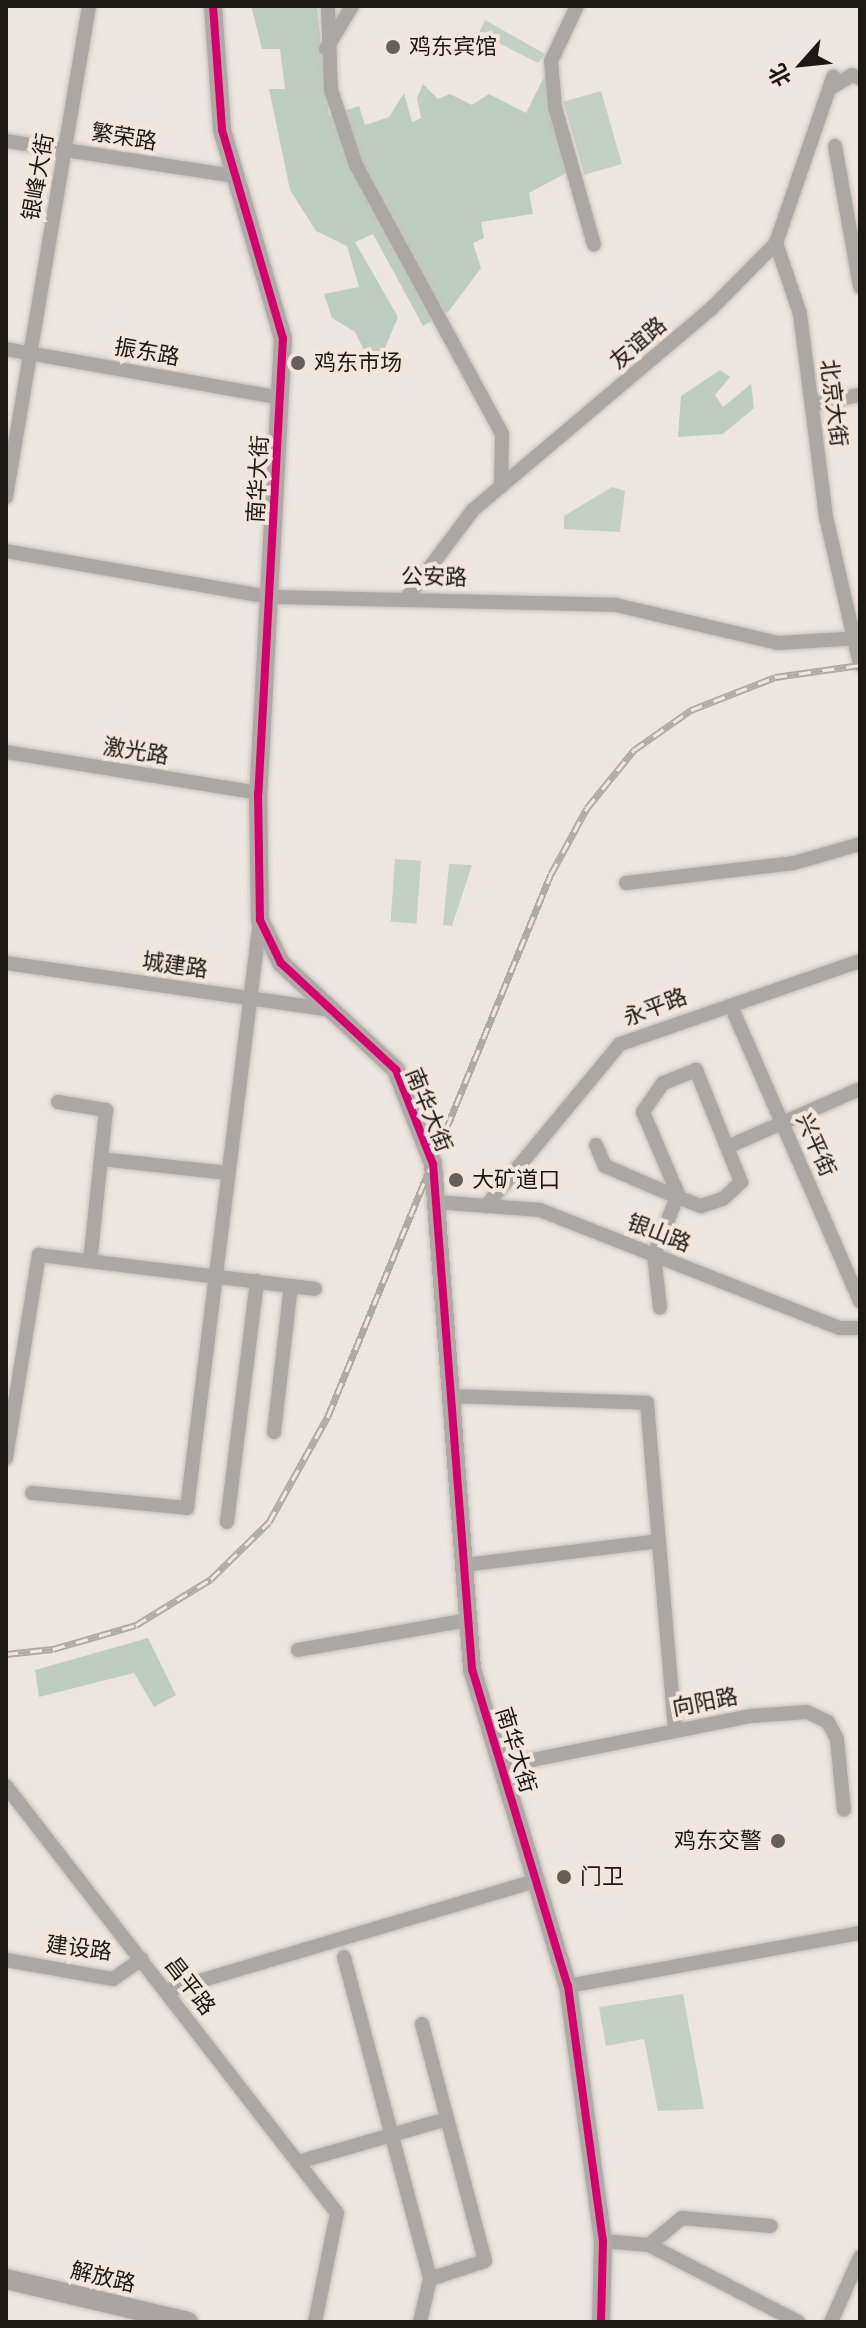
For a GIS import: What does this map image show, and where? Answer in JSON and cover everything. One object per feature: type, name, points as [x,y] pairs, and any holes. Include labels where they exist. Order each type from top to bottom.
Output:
[{"type":"highway","name":"解放路","points":[[6,2279],[188,2322]]},
{"type":"main road","name":"南华大街","points":[[213,6],[222,130],[283,338],[258,793],[260,920],[281,963],[338,1011],[396,1070],[433,1164],[472,1669],[568,1986],[603,2241],[601,2322]]},
{"type":"street","name":"银峰大街","points":[[6,497],[89,6]]},
{"type":"street","points":[[328,6],[326,50],[356,165],[502,434],[501,487]]},
{"type":"street","points":[[326,50],[352,6]]},
{"type":"street","points":[[577,6],[551,61],[555,107],[594,245]]},
{"type":"street","name":"友谊路","points":[[406,599],[473,510],[711,309],[776,243],[831,83],[852,75],[860,78]]},
{"type":"street","name":"繁荣路","points":[[6,141],[236,176]]},
{"type":"street","points":[[835,146],[860,287]]},
{"type":"street","name":"北京大街","points":[[776,243],[800,314],[812,404],[860,664]]},
{"type":"street","name":"振东路","points":[[6,349],[280,398]]},
{"type":"street","points":[[812,404],[860,395]]},
{"type":"street","name":"公安路","points":[[6,551],[270,597],[616,605],[778,643],[856,638]]},
{"type":"street","name":"激光路","points":[[6,752],[258,793]]},
{"type":"street","points":[[626,883],[794,863],[860,844]]},
{"type":"street","points":[[32,1493],[187,1508],[260,920]]},
{"type":"street","name":"永平路","points":[[486,1206],[620,1044],[860,961]]},
{"type":"street","name":"城建路","points":[[6,963],[338,1011]]},
{"type":"street","name":"兴平街","points":[[731,1006],[860,1301]]},
{"type":"street","points":[[596,1145],[605,1166],[677,1197],[701,1206],[741,1182],[696,1070],[663,1083],[643,1112],[677,1197],[654,1255],[660,1308]]},
{"type":"street","points":[[727,1147],[860,1089]]},
{"type":"street","points":[[58,1102],[106,1110],[90,1261]]},
{"type":"street","points":[[101,1159],[227,1173]]},
{"type":"street","name":"银山路","points":[[436,1202],[540,1210],[840,1328],[860,1328]]},
{"type":"street","points":[[6,1458],[39,1255],[315,1289]]},
{"type":"street","points":[[227,1522],[257,1281]]},
{"type":"street","points":[[274,1432],[291,1286]]},
{"type":"street","points":[[451,1396],[647,1403],[675,1731]]},
{"type":"street","points":[[464,1565],[659,1541]]},
{"type":"street","points":[[298,1650],[469,1620]]},
{"type":"street","name":"向阳路","points":[[502,1766],[675,1731],[807,1712],[828,1722],[837,1739],[844,1810]]},
{"type":"street","name":"昌平路","points":[[6,1786],[337,2213],[315,2322]]},
{"type":"street","points":[[166,1991],[536,1881]]},
{"type":"street","points":[[568,1986],[860,1933]]},
{"type":"street","points":[[344,1957],[430,2279],[420,2322]]},
{"type":"street","name":"建设路","points":[[6,1960],[113,1979],[142,1959]]},
{"type":"street","points":[[422,2024],[485,2261],[430,2279]]},
{"type":"street","points":[[298,2162],[447,2119]]},
{"type":"street","points":[[649,2245],[682,2218],[771,2226]]},
{"type":"street","points":[[603,2241],[649,2245],[798,2322]]},
{"type":"street","points":[[831,2322],[860,2257]]},
{"type":"shaded area","points":[[485,20],[545,54],[538,63],[479,33]]},
{"type":"shaded area","points":[[601,91],[622,164],[584,175],[564,102]]},
{"type":"shaded area","points":[[612,487],[625,491],[620,532],[564,529],[564,516]]},
{"type":"shaded area","points":[[395,859],[421,861],[417,924],[391,922]]},
{"type":"shaded area","points":[[449,864],[472,865],[452,926],[443,925]]},
{"type":"shaded area","points":[[683,1994],[704,2109],[658,2111],[644,2039],[606,2046],[599,2007]]},
{"type":"green space","points":[[251,6],[317,6],[329,116],[359,106],[365,125],[389,117],[404,93],[412,122],[421,118],[417,98],[423,84],[438,99],[450,94],[472,105],[489,94],[526,113],[545,75],[568,172],[529,193],[533,214],[481,222],[484,238],[473,243],[481,268],[449,311],[423,326],[373,234],[355,242],[398,317],[375,372],[355,332],[332,318],[324,294],[359,287],[347,246],[316,231],[290,190],[269,89],[285,89],[280,49],[262,49]]},
{"type":"green space","points":[[720,370],[730,377],[715,395],[723,407],[751,384],[754,408],[723,434],[678,437],[681,396]]},
{"type":"green space","points":[[148,1638],[176,1695],[154,1707],[134,1673],[39,1697],[35,1670]]},
{"type":"railway","points":[[6,1654],[53,1649],[136,1625],[211,1579],[269,1522],[328,1416],[551,874],[587,808],[634,750],[691,710],[775,677],[860,665]]},
{"type":"cycle path","points":[[213,6],[222,130],[283,338],[258,793],[260,920],[281,963],[396,1070],[433,1164],[472,1669],[568,1986],[603,2241],[601,2322]]},
{"type":"place","name":"鸡东宾馆","points":[[393,47]]},
{"type":"place","name":"鸡东市场","points":[[298,363]]},
{"type":"place","name":"大矿道口","points":[[456,1180]]},
{"type":"place","name":"鸡东交警","points":[[778,1841]]},
{"type":"place","name":"门卫","points":[[564,1877]]}]
